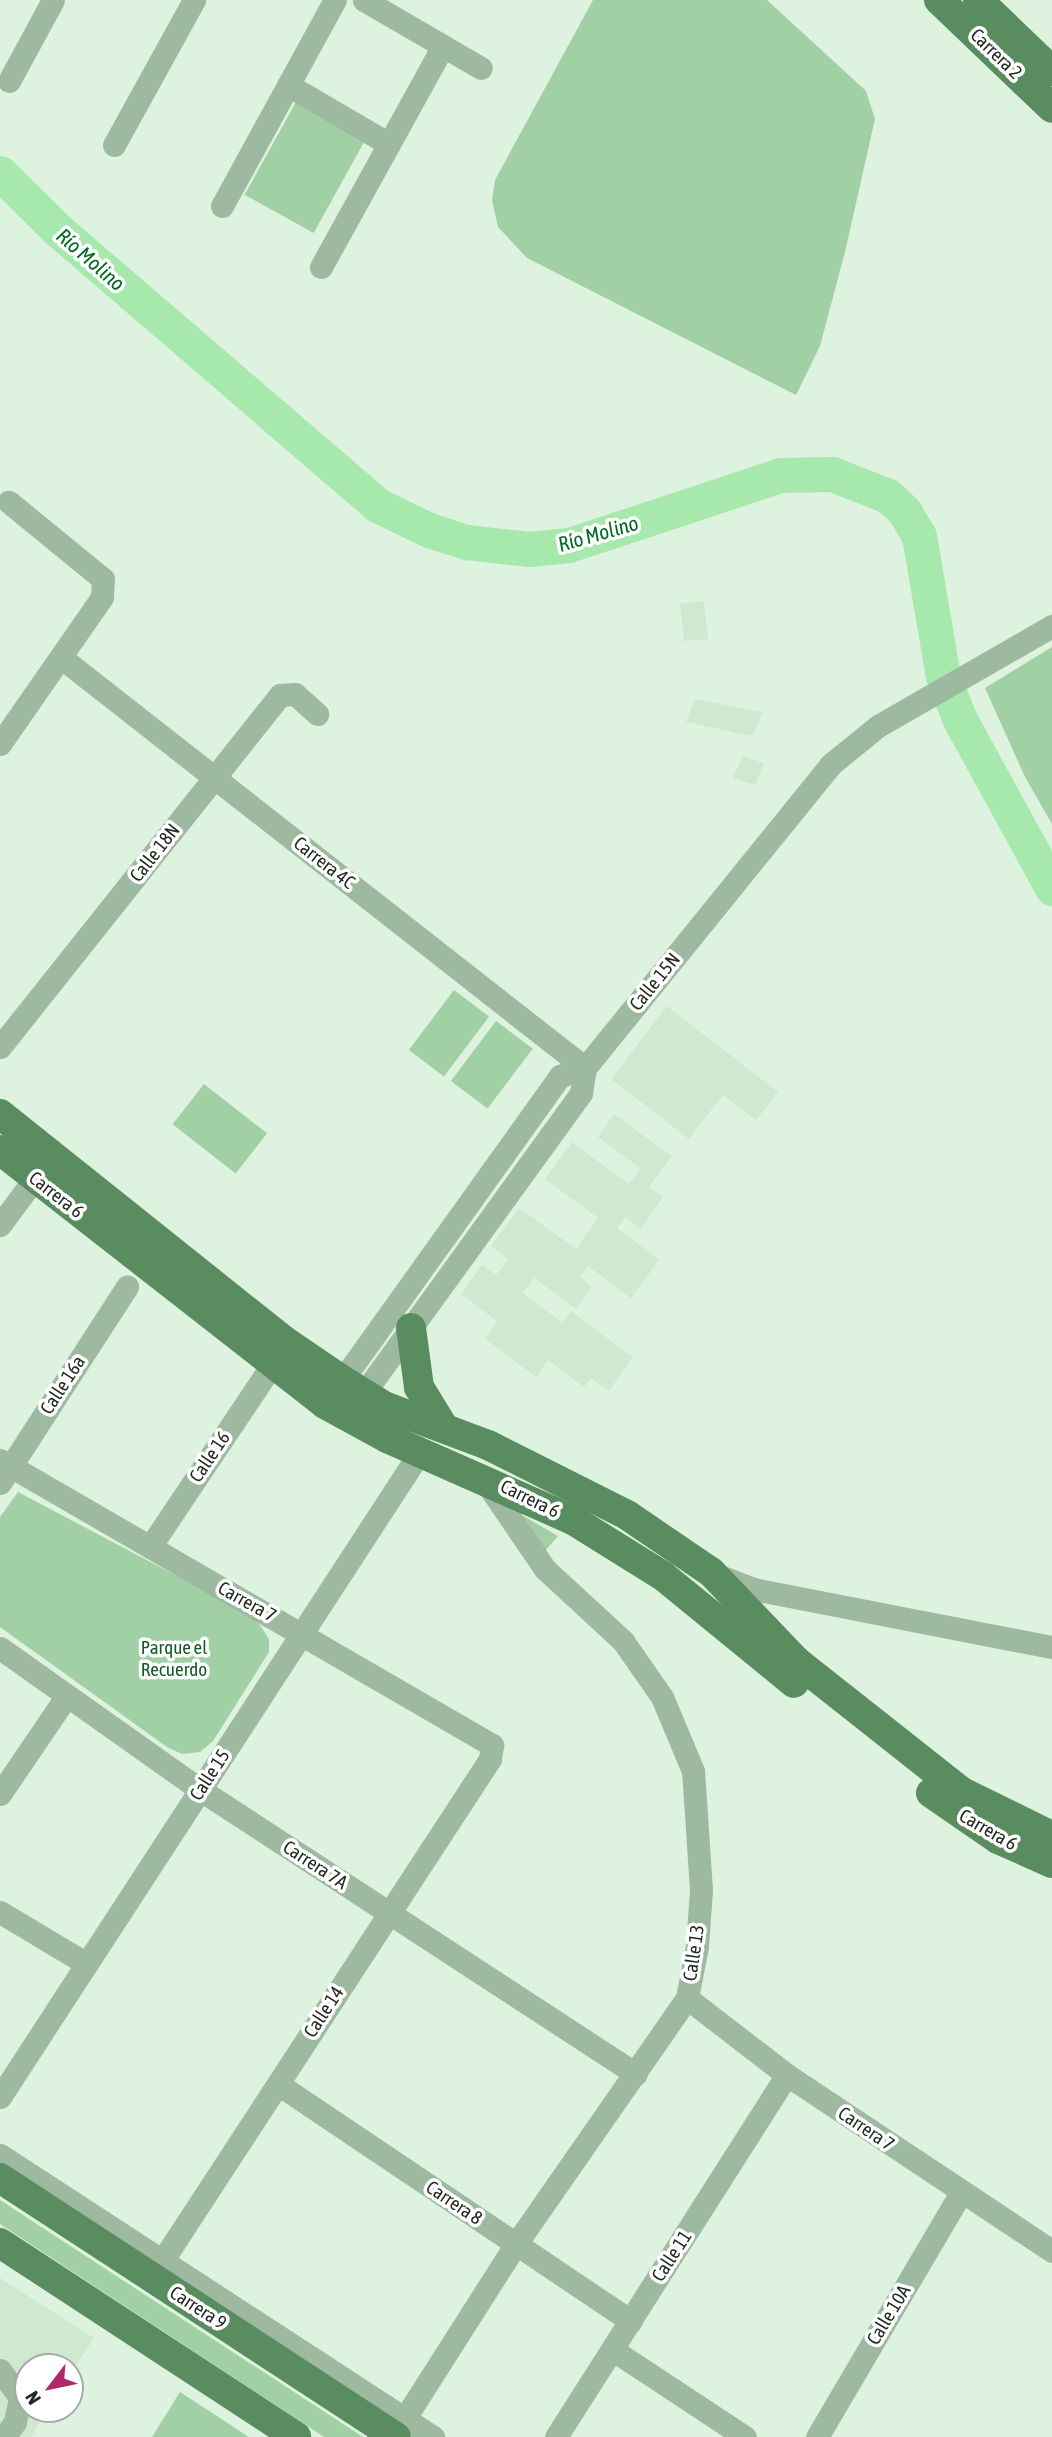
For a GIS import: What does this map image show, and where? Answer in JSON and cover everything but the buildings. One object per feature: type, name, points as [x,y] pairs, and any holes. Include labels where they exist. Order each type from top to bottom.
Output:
[{"type":"main road","name":"Carrera 2","points":[[939,0],[1052,108]]},
{"type":"main road","name":"Carrera 2","points":[[987,4],[1052,71]]},
{"type":"main road","name":"Carrera 6","points":[[0,1114],[272,1331],[344,1399],[421,1452],[481,1476],[573,1520],[663,1576],[945,1804],[999,1839],[1052,1863]]},
{"type":"main road","name":"Carrera 6","points":[[0,1150],[271,1366],[344,1399],[444,1428],[488,1445],[627,1515],[711,1572],[796,1661],[962,1792],[1052,1836]]},
{"type":"main road","points":[[411,1328],[419,1387],[444,1428]]},
{"type":"main road","name":"Carrera 9","points":[[0,2179],[61,2219],[157,2268],[400,2427]]},
{"type":"main road","points":[[61,2219],[108,2226]]},
{"type":"main road","points":[[0,2243],[296,2437]]},
{"type":"street","points":[[9,81],[53,0]]},
{"type":"street","points":[[222,206],[335,0]]},
{"type":"street","points":[[363,0],[481,68]]},
{"type":"street","points":[[114,145],[191,1]]},
{"type":"street","points":[[321,267],[443,46]]},
{"type":"street","points":[[288,85],[389,144]]},
{"type":"street","points":[[0,744],[63,659],[102,597],[103,579],[9,502]]},
{"type":"street","name":"Calle 15N","points":[[344,1399],[560,1076],[585,1068],[830,765],[878,726],[996,661],[1052,626]]},
{"type":"street","name":"Carrera 4C","points":[[63,659],[585,1068]]},
{"type":"street","name":"Calle 18N","points":[[0,1047],[284,691],[295,694],[317,714]]},
{"type":"street","points":[[344,1399],[411,1328],[581,1093],[585,1068]]},
{"type":"street","points":[[0,1225],[35,1178]]},
{"type":"street","name":"Calle 16a","points":[[4,1470],[127,1287]]},
{"type":"street","name":"Calle 16","points":[[150,1547],[271,1366]]},
{"type":"street","name":"Calle 15","points":[[0,2097],[301,1632],[421,1452]]},
{"type":"street","name":"Carrera 7","points":[[4,1470],[150,1547],[301,1632],[492,1745]]},
{"type":"street","name":"Calle 13","points":[[400,2427],[516,2244],[687,1998],[701,1890],[693,1771],[662,1697],[623,1642],[545,1569],[481,1476]]},
{"type":"street","name":"Carrera 6","points":[[711,1572],[753,1589],[1052,1647]]},
{"type":"street","name":"Carrera 7A","points":[[0,1648],[200,1790],[636,2074]]},
{"type":"street","points":[[0,1794],[66,1697]]},
{"type":"street","name":"Calle 14","points":[[157,2268],[490,1759],[492,1745]]},
{"type":"street","points":[[0,1912],[87,1964]]},
{"type":"street","name":"Carrera 7","points":[[687,1998],[788,2076],[1052,2251]]},
{"type":"street","name":"Calle 11","points":[[556,2437],[788,2076]]},
{"type":"street","name":"Carrera 8","points":[[278,2084],[631,2321]]},
{"type":"street","points":[[0,2155],[108,2226],[157,2268]]},
{"type":"street","name":"Calle 10A","points":[[817,2437],[961,2193]]},
{"type":"street","points":[[613,2350],[745,2437]]},
{"type":"street","points":[[0,2370],[20,2398],[15,2422],[4,2437]]},
{"type":"street","points":[[400,2427],[433,2437]]},
{"type":"shaded area","points":[[704,601],[708,639],[684,641],[680,604]]},
{"type":"shaded area","points":[[695,699],[762,712],[753,736],[686,722]]},
{"type":"shaded area","points":[[743,756],[764,763],[755,785],[733,778]]},
{"type":"shaded area","points":[[667,1006],[778,1092],[756,1120],[723,1095],[689,1139],[611,1079]]},
{"type":"shaded area","points":[[614,1114],[672,1156],[649,1187],[663,1197],[641,1229],[625,1217],[617,1228],[659,1260],[631,1298],[588,1266],[580,1277],[592,1287],[576,1309],[534,1278],[523,1293],[562,1322],[571,1311],[633,1357],[609,1391],[591,1378],[584,1387],[548,1360],[536,1377],[485,1339],[497,1321],[461,1294],[482,1265],[496,1275],[508,1259],[491,1246],[519,1208],[576,1249],[598,1218],[545,1179],[572,1142],[629,1184],[640,1168],[598,1137]]},
{"type":"shaded area","points":[[0,2278],[94,2338],[84,2353],[14,2353],[14,2423],[40,2423],[31,2437],[0,2437]]},
{"type":"green space","points":[[593,0],[767,0],[866,91],[875,119],[845,252],[820,346],[796,395],[527,258],[498,227],[492,200],[495,180]]},
{"type":"green space","points":[[296,102],[365,140],[314,233],[245,195]]},
{"type":"green space","points":[[1052,647],[1052,824],[1025,777],[985,688]]},
{"type":"green space","points":[[454,990],[489,1016],[444,1076],[409,1050]]},
{"type":"green space","points":[[496,1021],[533,1049],[488,1109],[451,1081]]},
{"type":"green space","points":[[204,1084],[267,1133],[236,1173],[173,1124]]},
{"type":"green space","name":"Parque el Recuerdo","points":[[18,1492],[247,1613],[260,1625],[269,1639],[269,1652],[213,1741],[200,1752],[182,1754],[167,1747],[0,1627],[0,1517]]},
{"type":"green space","points":[[520,1514],[558,1536],[545,1551]]},
{"type":"green space","points":[[0,2200],[363,2437],[324,2437],[0,2224]]},
{"type":"green space","points":[[180,2392],[249,2437],[152,2437]]},
{"type":"waterway","name":"Río Molino","points":[[0,173],[59,231],[377,505],[429,530],[467,542],[529,549],[569,545],[781,475],[832,474],[888,496],[904,511],[919,536],[943,676],[959,718],[1052,888]]}]
